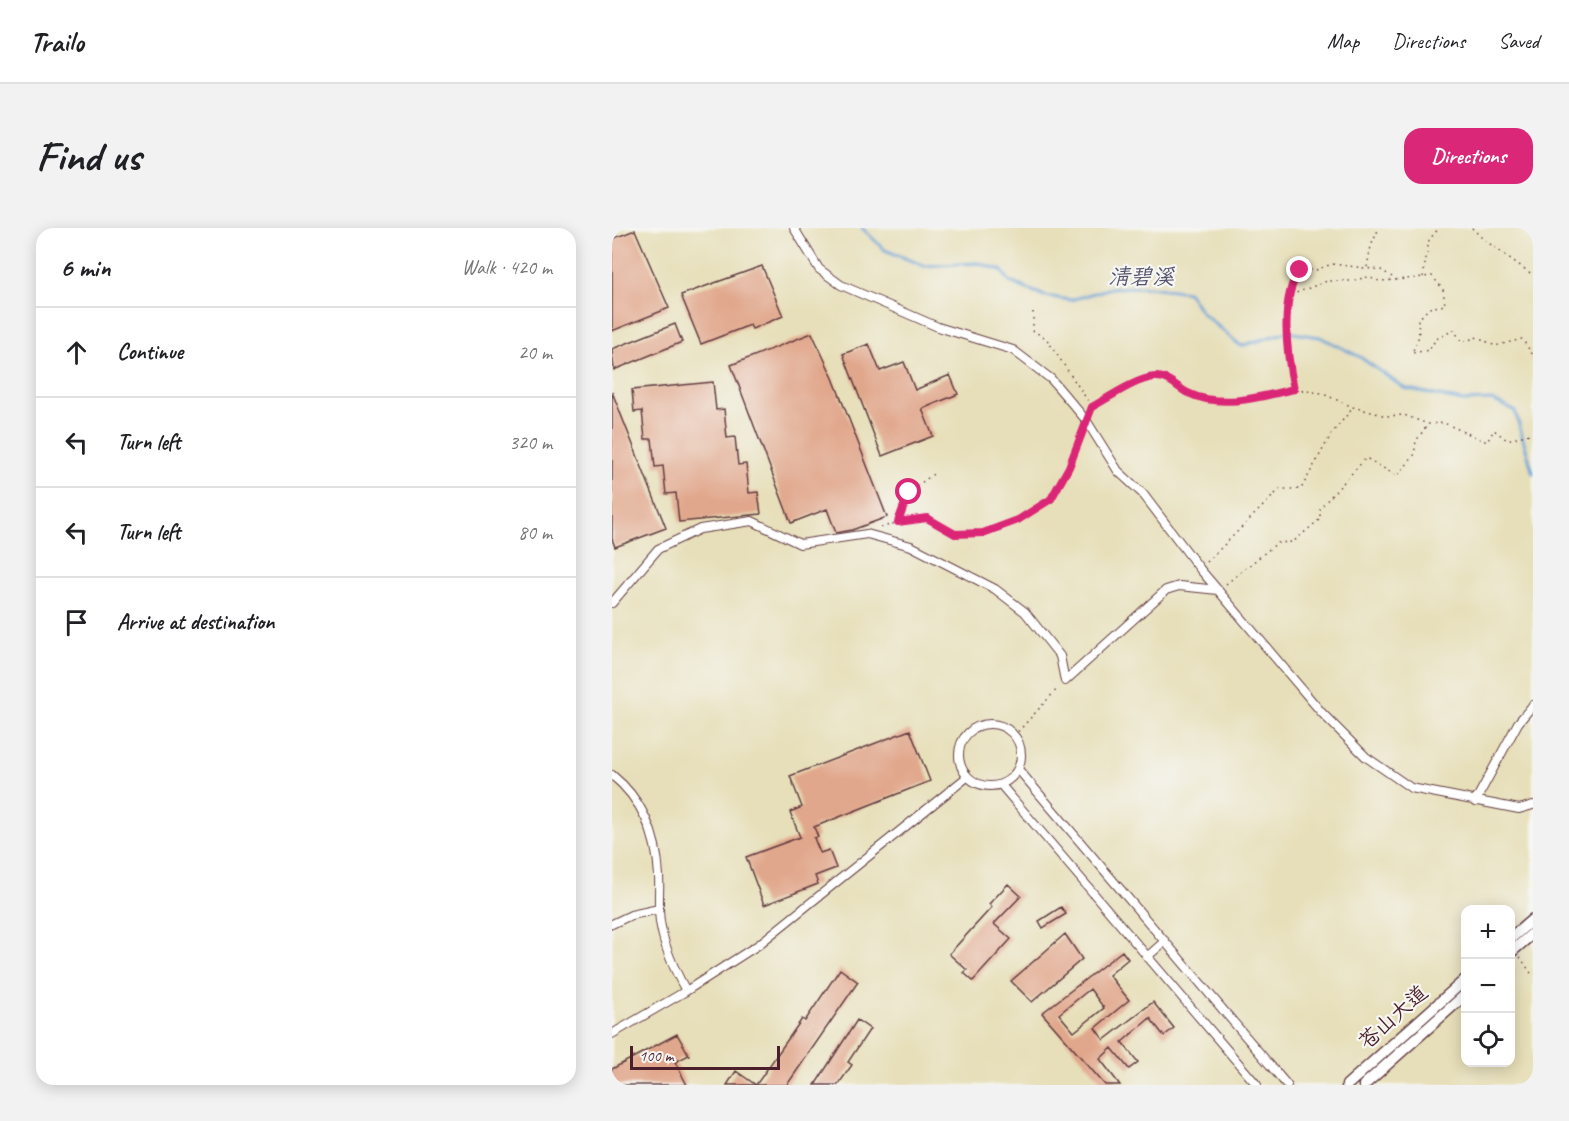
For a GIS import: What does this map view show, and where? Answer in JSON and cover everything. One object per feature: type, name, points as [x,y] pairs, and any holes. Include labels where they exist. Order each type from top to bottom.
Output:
[{"type":"main road","points":[[1515,943],[1533,919]]},
{"type":"main road","points":[[1515,945],[1533,933]]},
{"type":"main road","name":"苍山大道","points":[[1364,1085],[1461,984]]},
{"type":"main road","name":"苍山大道","points":[[1347,1085],[1461,998]]},
{"type":"street","points":[[794,228],[819,269],[841,285],[938,327],[1013,350],[1051,379],[1086,420],[1118,471],[1143,494],[1200,569],[1322,713],[1366,757],[1411,788],[1519,810],[1533,805]]},
{"type":"street","points":[[612,603],[658,549],[700,529],[752,521],[800,544],[867,534],[911,546],[995,589],[1025,612],[1060,656],[1065,681]]},
{"type":"street","points":[[1065,681],[1166,590],[1179,586],[1218,590]]},
{"type":"street","points":[[1475,802],[1518,723],[1533,705]]},
{"type":"street","points":[[994,724],[1005,728],[1020,746],[1021,757],[1018,769],[1011,779],[1001,785],[982,786],[967,777],[960,766],[958,752],[962,740],[971,730],[983,725],[994,724]]},
{"type":"street","points":[[1018,769],[1287,1085]]},
{"type":"street","points":[[612,775],[633,795],[648,821],[657,857],[661,927],[672,965],[686,991]]},
{"type":"street","points":[[612,1034],[686,991],[758,945],[967,777]]},
{"type":"street","points":[[1001,785],[1257,1085]]},
{"type":"street","points":[[612,924],[631,915],[659,909]]},
{"type":"street","points":[[1147,957],[1165,941]]},
{"type":"path","points":[[1367,268],[1371,246],[1379,228]]},
{"type":"path","points":[[1423,277],[1430,240],[1439,228]]},
{"type":"path","points":[[1472,228],[1483,239],[1533,275]]},
{"type":"path","points":[[1294,389],[1288,359],[1290,283],[1300,270],[1316,270],[1332,264],[1381,270],[1397,280]]},
{"type":"path","points":[[1290,295],[1327,281],[1351,281],[1368,277],[1379,281],[1432,276],[1443,289],[1445,305],[1429,308],[1418,320],[1419,336],[1412,353],[1429,350],[1436,339],[1454,330],[1462,342],[1478,337],[1495,346],[1522,339],[1533,355]]},
{"type":"path","points":[[1033,312],[1033,331],[1046,338],[1092,407]]},
{"type":"path","points":[[867,534],[898,522],[927,518],[955,534],[983,533],[1018,520],[1051,499],[1069,467],[1092,407],[1130,386],[1155,377],[1169,380],[1189,394],[1226,401],[1294,389],[1321,393],[1353,407],[1386,416],[1404,415],[1428,424],[1444,423],[1487,442],[1494,430],[1507,440],[1533,433]]},
{"type":"path","points":[[1200,569],[1280,489],[1301,489],[1332,433],[1353,407]]},
{"type":"path","points":[[1218,590],[1277,543],[1293,542],[1320,519],[1320,508],[1366,459],[1397,476],[1414,456],[1416,441],[1428,424]]},
{"type":"path","points":[[898,522],[906,494],[936,472]]},
{"type":"path","points":[[1014,736],[1065,681]]},
{"type":"path","points":[[1515,951],[1533,976]]},
{"type":"building","points":[[635,230],[669,308],[612,331],[612,239]]},
{"type":"building","points":[[762,266],[783,316],[752,329],[750,325],[701,344],[681,295]]},
{"type":"building","points":[[675,324],[682,342],[614,370],[612,349]]},
{"type":"building","points":[[812,333],[833,378],[887,517],[852,530],[836,533],[827,509],[791,523],[731,365]]},
{"type":"building","points":[[869,344],[880,371],[904,362],[915,390],[950,375],[958,394],[922,409],[933,436],[882,456],[843,354]]},
{"type":"building","points":[[713,382],[716,410],[724,409],[727,438],[735,437],[738,465],[746,464],[749,493],[758,492],[761,514],[679,522],[676,493],[666,494],[663,466],[655,467],[652,439],[645,439],[642,411],[634,412],[632,390]]},
{"type":"building","points":[[612,392],[666,528],[615,547],[612,539]]},
{"type":"building","points":[[910,730],[930,781],[814,827],[818,837],[814,838],[820,853],[829,850],[836,868],[815,876],[818,884],[764,905],[746,857],[800,837],[790,812],[802,807],[790,776]]},
{"type":"building","points":[[1008,884],[1021,896],[994,924],[1011,939],[973,981],[964,973],[967,970],[949,954],[992,907],[989,904]]},
{"type":"building","points":[[1061,907],[1066,914],[1043,928],[1039,921]]},
{"type":"building","points":[[1065,934],[1082,959],[1032,1002],[1011,981]]},
{"type":"building","points":[[1122,951],[1128,959],[1109,975],[1129,1000],[1095,1028],[1104,1040],[1153,1002],[1174,1028],[1164,1036],[1150,1018],[1122,1042],[1138,1062],[1129,1069],[1112,1048],[1100,1059],[1120,1085],[1105,1085],[1042,1013]],"holes":[[[1090,989],[1104,1008],[1074,1032],[1059,1014]]]},
{"type":"building","points":[[840,969],[858,982],[787,1085],[756,1085],[802,1019],[805,1021]]},
{"type":"building","points":[[857,1020],[870,1029],[848,1062],[852,1065],[838,1085],[815,1085]]},
{"type":"building","points":[[677,1034],[689,1055],[675,1062],[687,1085],[612,1085],[612,1069]]},
{"type":"building","points":[[736,1071],[756,1085],[727,1085]]},
{"type":"waterway","name":"清碧溪","points":[[862,228],[885,250],[925,266],[978,263],[1001,270],[1010,282],[1045,296],[1071,300],[1111,288],[1150,287],[1188,292],[1202,313],[1241,346],[1287,332],[1320,337],[1360,357],[1404,388],[1462,401],[1492,400],[1515,411],[1533,473]]},
{"type":"route","points":[[909,492],[906,494],[898,522],[927,518],[955,534],[983,533],[1018,520],[1051,499],[1069,467],[1092,407],[1130,386],[1155,377],[1169,380],[1189,394],[1226,401],[1260,397],[1294,389],[1288,359],[1287,332],[1290,283],[1300,270]]}]
